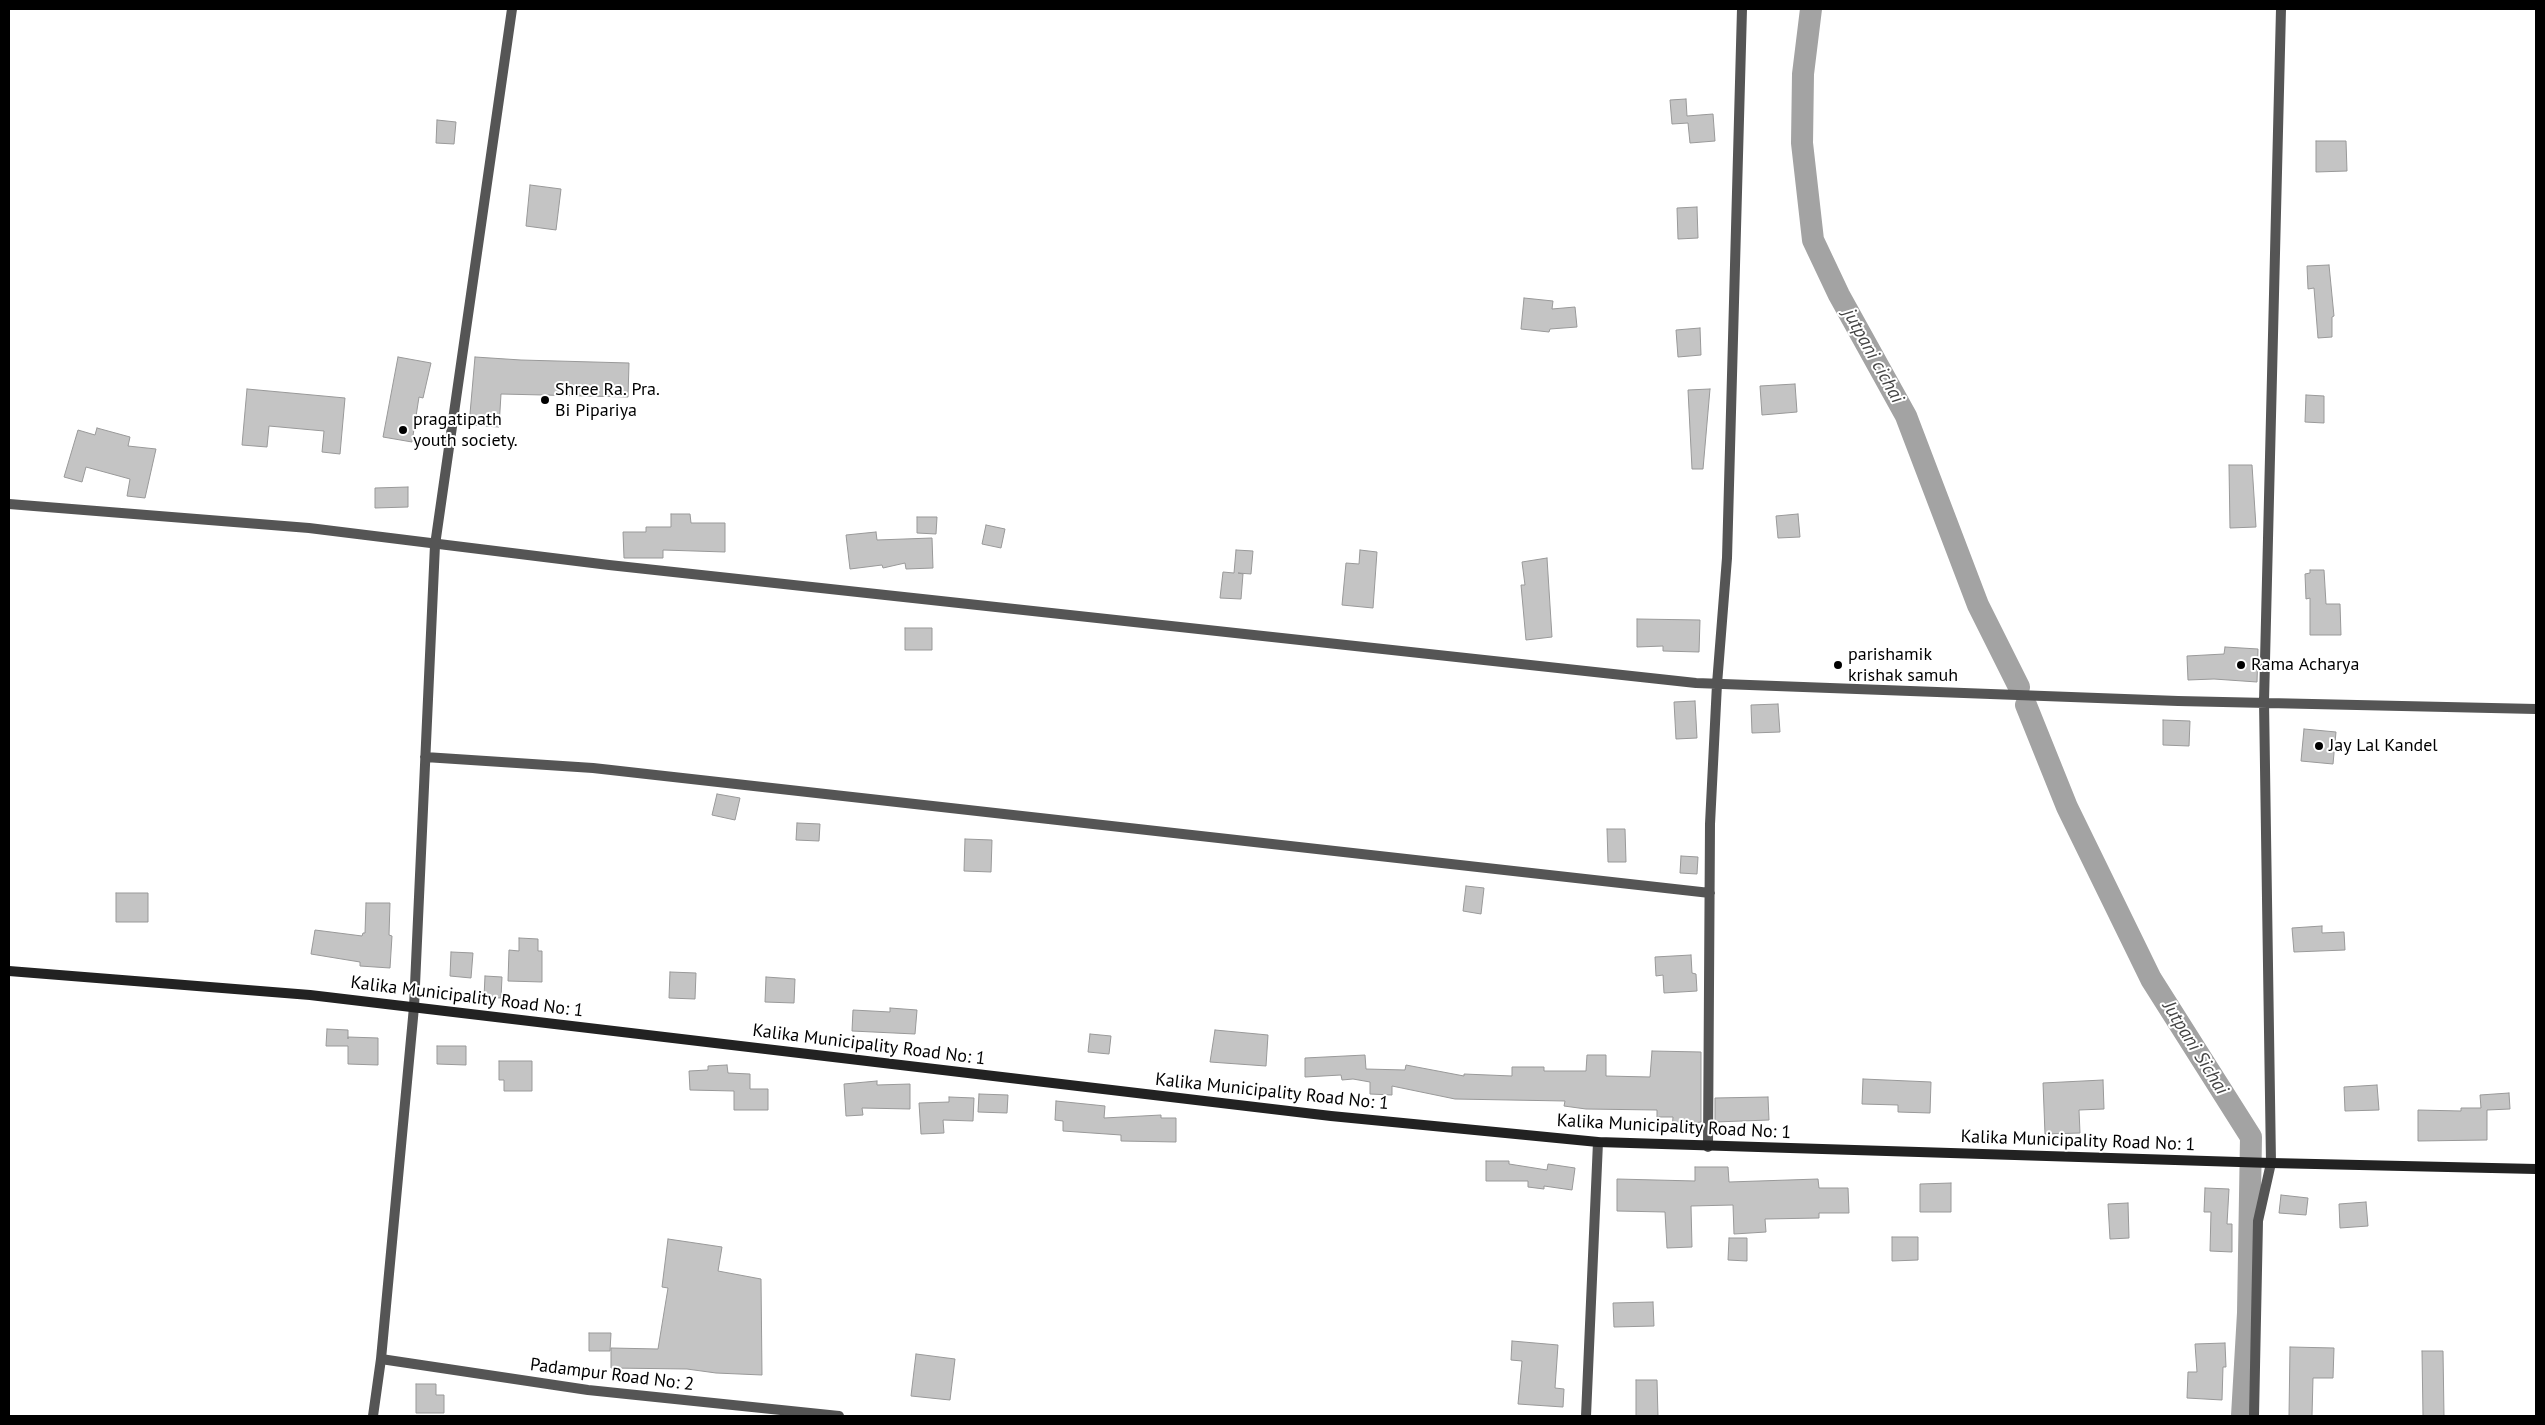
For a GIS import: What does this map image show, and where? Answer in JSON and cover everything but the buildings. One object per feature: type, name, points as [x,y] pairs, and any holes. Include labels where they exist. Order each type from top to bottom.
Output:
[{"type":"street","points":[[373,1416],[381,1359],[414,1007],[435,545],[512,9]]},
{"type":"street","points":[[1708,1147],[1710,824],[1717,684],[1727,558],[1742,9]]},
{"type":"street","points":[[2254,1416],[2258,1221],[2271,1163],[2264,702],[2281,9]]},
{"type":"street","points":[[9,504],[309,528],[435,545],[1717,684],[2158,700],[2536,709]]},
{"type":"street","points":[[425,757],[593,768],[1710,893]]},
{"type":"street","name":"Kalika Municipality Road No: 1","points":[[9,972],[310,995],[1331,1116],[1598,1142],[1708,1147],[2536,1169]]},
{"type":"street","points":[[1586,1416],[1598,1142]]},
{"type":"street","name":"Padampur Road No: 2","points":[[381,1359],[588,1390],[840,1416]]},
{"type":"waterway","name":"jutpani cichai","points":[[1811,9],[1803,74],[1802,143],[1813,240],[1839,295],[1906,416],[1978,605],[2019,687]]},
{"type":"waterway","name":"Jutpani Sichai","points":[[2026,705],[2067,807],[2151,979],[2251,1137],[2248,1313],[2242,1416]]},
{"type":"place","name":"Shree Ra. Pra. Bi Pipariya","points":[[545,400]]},
{"type":"place","name":"pragatipath youth society.","points":[[403,430]]},
{"type":"place","name":"parishamik krishak samuh","points":[[1838,665]]},
{"type":"place","name":"Rama Acharya","points":[[2241,665]]},
{"type":"place","name":"Jay Lal Kandel","points":[[2319,746]]}]
